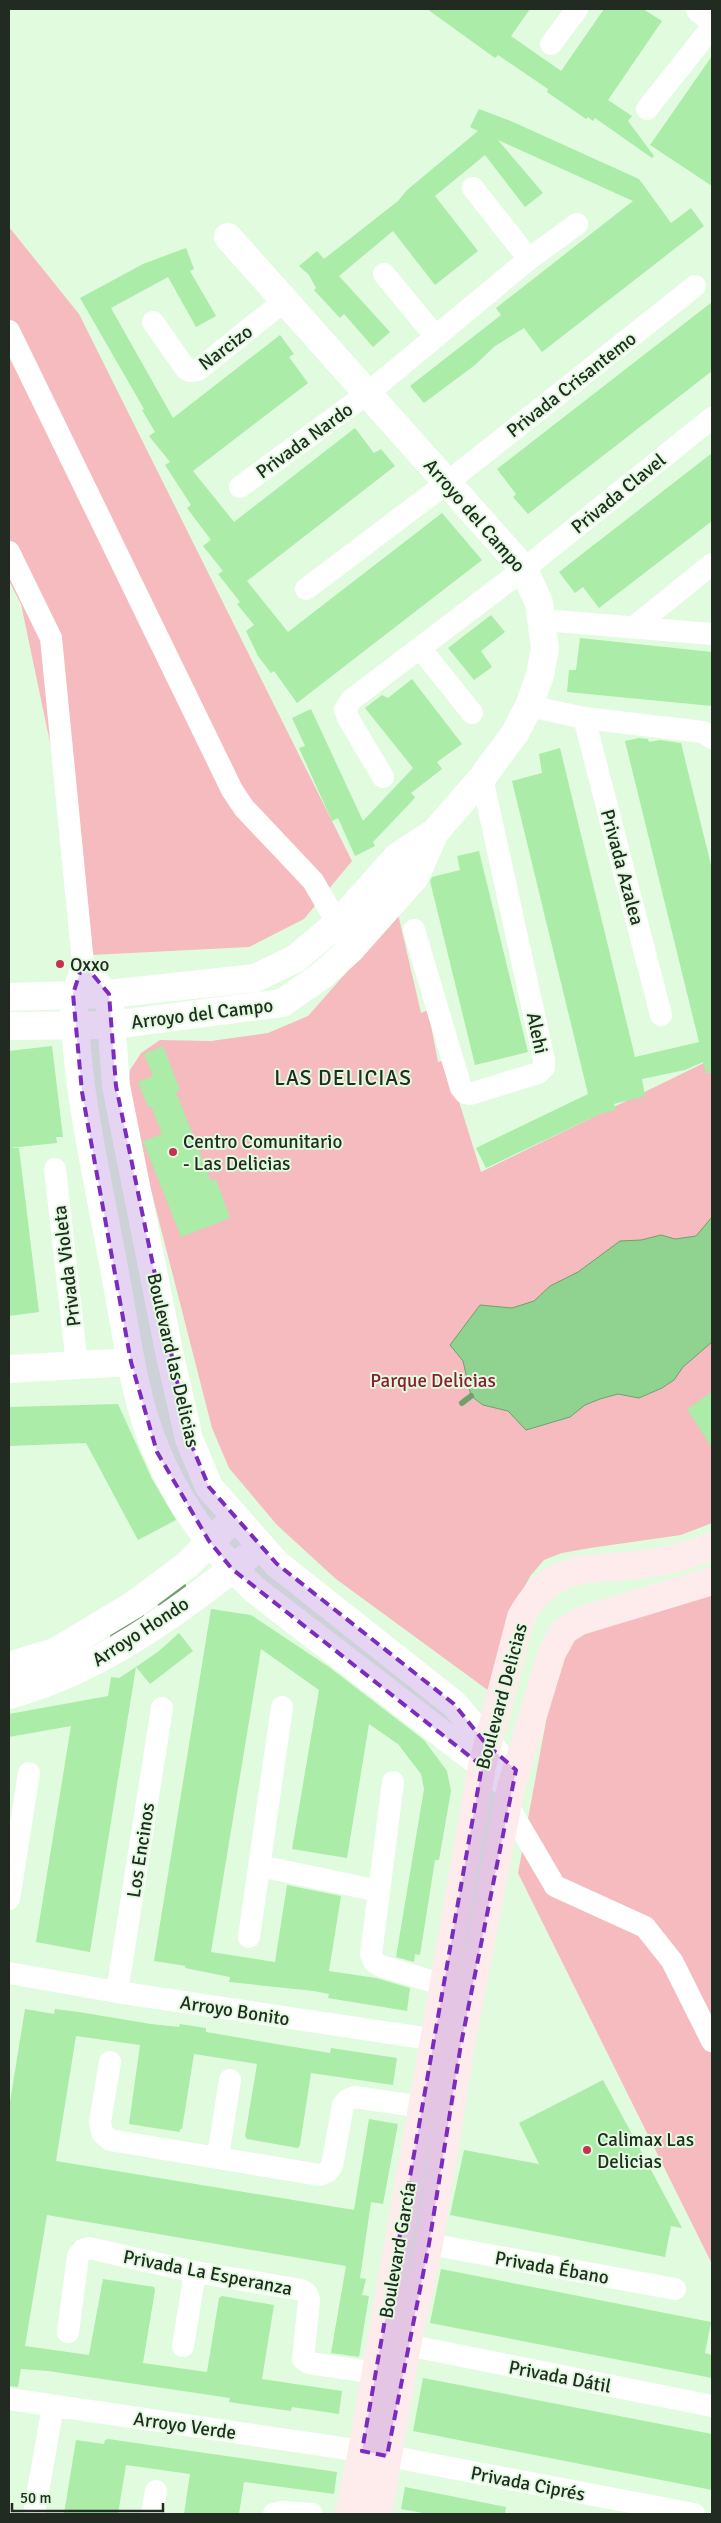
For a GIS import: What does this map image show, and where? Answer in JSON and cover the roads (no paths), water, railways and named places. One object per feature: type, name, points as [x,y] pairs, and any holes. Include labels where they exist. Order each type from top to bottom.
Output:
[{"type":"main road","name":"Boulevard Delicias","points":[[444,1985],[484,1755],[522,1617],[529,1602],[541,1588],[555,1578],[570,1571],[645,1564],[678,1558],[712,1546]]},
{"type":"main road","name":"Boulevard Delicias","points":[[471,1993],[512,1788],[552,1653],[564,1632],[580,1621],[595,1615],[661,1598],[712,1581]]},
{"type":"main road","name":"Boulevard García","points":[[378,2514],[375,2453],[376,2373],[444,1985]]},
{"type":"main road","name":"Boulevard García","points":[[349,2514],[375,2453],[407,2345],[429,2244],[471,1993]]},
{"type":"street","points":[[550,44],[576,9]]},
{"type":"street","points":[[700,9],[712,18]]},
{"type":"street","points":[[647,109],[712,26]]},
{"type":"street","points":[[473,188],[529,259]]},
{"type":"street","name":"Privada Nardo","points":[[240,487],[368,393],[529,259],[577,224]]},
{"type":"street","name":"Arroyo del Campo","points":[[9,997],[108,994],[255,978],[295,959],[338,923],[397,857],[435,832],[482,778],[515,733],[529,706],[540,675],[544,648],[542,620],[536,594],[524,569],[228,236]]},
{"type":"street","points":[[384,274],[436,337]]},
{"type":"street","name":"Privada Crisantemo","points":[[306,590],[448,482],[695,286]]},
{"type":"street","name":"Narcizo","points":[[153,322],[186,369],[193,372],[284,301]]},
{"type":"street","points":[[9,331],[232,790],[244,808],[313,881],[351,949]]},
{"type":"street","name":"Privada Clavel","points":[[383,777],[348,718],[345,709],[351,700],[524,569],[712,418]]},
{"type":"street","points":[[9,552],[51,638],[83,963],[73,994]]},
{"type":"street","points":[[634,627],[712,564]]},
{"type":"street","points":[[542,620],[712,634]]},
{"type":"street","points":[[420,648],[472,713]]},
{"type":"street","points":[[529,706],[584,718],[703,732],[712,738]]},
{"type":"street","name":"Privada Azalea","points":[[584,718],[661,1015]]},
{"type":"street","name":"Alehi","points":[[414,930],[461,1088],[465,1093],[470,1094],[538,1073],[544,1067],[544,1060],[482,778]]},
{"type":"street","name":"Arroyo del Campo","points":[[9,1026],[112,1025],[282,1003],[321,976],[351,949],[415,877],[435,832]]},
{"type":"street","points":[[83,963],[108,994]]},
{"type":"street","name":"Boulevard las Delicias","points":[[73,994],[82,1092],[132,1362],[143,1411],[157,1452],[183,1502],[208,1541],[232,1569],[255,1590],[484,1755]]},
{"type":"street","name":"Boulevard las Delicias","points":[[108,994],[116,1086],[189,1439],[209,1488],[260,1547],[278,1564],[454,1704],[484,1755]]},
{"type":"street","name":"Privada Violeta","points":[[55,1169],[77,1364]]},
{"type":"street","points":[[9,1369],[132,1362]]},
{"type":"street","name":"Arroyo Hondo","points":[[9,1666],[54,1652],[103,1625],[150,1594],[187,1565],[208,1541],[235,1518]]},
{"type":"street","name":"Arroyo Hondo","points":[[9,1695],[77,1671],[123,1646],[260,1547]]},
{"type":"street","points":[[249,1938],[282,1706]]},
{"type":"street","name":"Los Encinos","points":[[117,1992],[162,1708]]},
{"type":"street","points":[[484,1755],[512,1788],[555,1886],[645,1927],[672,1961],[712,2041]]},
{"type":"street","points":[[9,1899],[29,1773]]},
{"type":"street","points":[[393,1782],[371,1954],[374,1962],[380,1966],[444,1985]]},
{"type":"street","points":[[260,1866],[379,1891]]},
{"type":"street","name":"Arroyo Bonito","points":[[9,1973],[117,1992],[461,2044]]},
{"type":"street","points":[[110,2062],[100,2122],[102,2133],[110,2140],[218,2156],[320,2175],[327,2172],[332,2166],[343,2105],[347,2100],[355,2097],[422,2107]]},
{"type":"street","points":[[218,2156],[230,2080]]},
{"type":"street","name":"Privada Ébano","points":[[429,2244],[675,2289]]},
{"type":"street","name":"Privada La Esperanza","points":[[68,2332],[78,2256],[83,2250],[89,2248],[195,2272],[302,2290],[307,2294],[309,2300],[303,2359],[309,2363],[376,2373]]},
{"type":"street","points":[[183,2346],[195,2272]]},
{"type":"street","name":"Privada Dátil","points":[[407,2345],[712,2406]]},
{"type":"street","name":"Arroyo Verde","points":[[9,2399],[375,2453]]},
{"type":"street","points":[[34,2514],[54,2406]]},
{"type":"street","name":"Privada Ciprés","points":[[375,2453],[694,2514]]},
{"type":"street","points":[[152,2514],[156,2491]]},
{"type":"street","points":[[274,2514],[282,2512],[312,2514]]},
{"type":"waterway","points":[[462,1403],[471,1396]]},
{"type":"waterway","points":[[160,1603],[183,1586]]},
{"type":"waterway","points":[[113,1636],[141,1616]]},
{"type":"place","name":"Oxxo","points":[[60,964]]},
{"type":"place","name":"Centro Comunitario - Las Delicias","points":[[173,1152]]},
{"type":"place","name":"Calimax Las Delicias","points":[[587,2150]]},
{"type":"district","name":"LAS DELICIAS","points":[[343,1078]]},
{"type":"park label","name":"Parque Delicias","points":[[433,1380]]}]
